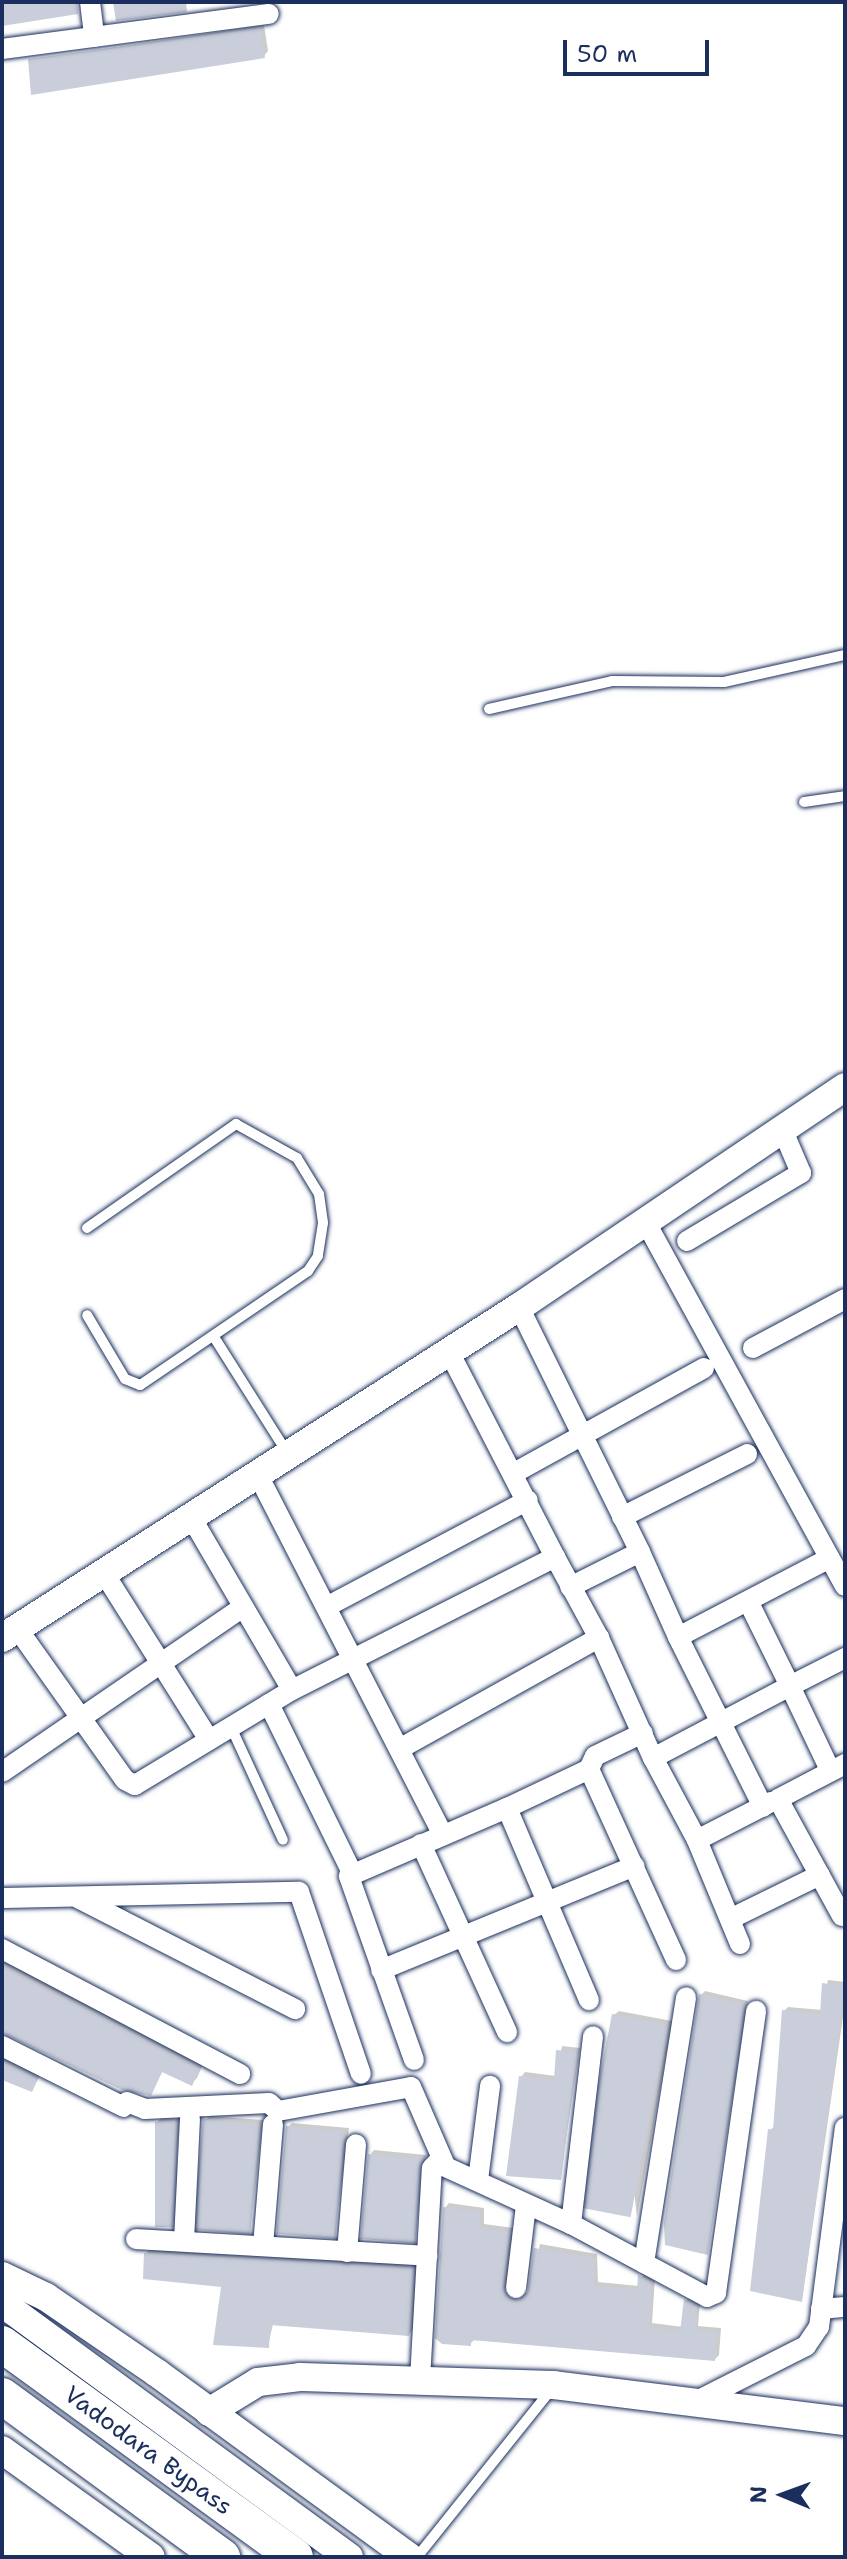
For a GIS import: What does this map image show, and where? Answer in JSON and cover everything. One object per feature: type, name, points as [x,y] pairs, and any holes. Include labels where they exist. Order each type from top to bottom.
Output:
[{"type":"highway","name":"Vadodara Bypass","points":[[2,2344],[295,2557]]},
{"type":"highway","name":"Vadodara Bypass","points":[[2,2396],[222,2557]]},
{"type":"street","points":[[90,2],[94,37]]},
{"type":"street","points":[[2,49],[269,14]]},
{"type":"street","points":[[555,1557],[352,1657],[130,1784],[80,1716],[10,1633],[519,1307],[644,1219],[843,1094]]},
{"type":"street","points":[[687,1241],[801,1173],[783,1131]]},
{"type":"street","points":[[644,1219],[845,1586]]},
{"type":"street","points":[[753,1348],[845,1299]]},
{"type":"street","points":[[519,1307],[640,1552],[678,1637],[723,1722],[770,1803],[820,1875],[842,1916]]},
{"type":"street","points":[[449,1352],[599,1638],[653,1758],[697,1840],[740,1944]]},
{"type":"street","points":[[514,1473],[580,1433],[704,1368]]},
{"type":"street","points":[[622,1517],[747,1454]]},
{"type":"street","points":[[258,1475],[401,1748],[443,1835]]},
{"type":"street","points":[[328,1606],[528,1500]]},
{"type":"street","points":[[191,1517],[292,1690]]},
{"type":"street","points":[[570,1587],[640,1552]]},
{"type":"street","points":[[678,1637],[749,1603],[830,1558]]},
{"type":"street","points":[[104,1573],[209,1740]]},
{"type":"street","points":[[697,1840],[838,1767],[790,1686],[749,1603]]},
{"type":"street","points":[[2,1772],[243,1607]]},
{"type":"street","points":[[401,1748],[599,1638]]},
{"type":"street","points":[[653,1758],[845,1658]]},
{"type":"street","points":[[269,1704],[352,1873]]},
{"type":"street","points":[[414,2060],[349,1879],[352,1873],[507,1808],[589,1769],[595,1756],[643,1733]]},
{"type":"street","points":[[589,1769],[676,1960]]},
{"type":"street","points":[[507,1808],[589,2000]]},
{"type":"street","points":[[421,1844],[507,2032]]},
{"type":"street","points":[[381,1970],[635,1866]]},
{"type":"street","points":[[730,1919],[820,1875]]},
{"type":"street","points":[[2,1898],[299,1892],[361,2074]]},
{"type":"street","points":[[75,1896],[295,2009]]},
{"type":"street","points":[[2,1949],[240,2074]]},
{"type":"street","points":[[644,2263],[686,1997]]},
{"type":"street","points":[[2,2046],[126,2104],[145,2109],[269,2103],[278,2111],[411,2087],[444,2163],[571,2224],[707,2297],[716,2293],[756,2011]]},
{"type":"street","points":[[571,2224],[593,2036]]},
{"type":"street","points":[[478,2180],[490,2086]]},
{"type":"street","points":[[184,2241],[190,2119]]},
{"type":"street","points":[[263,2246],[273,2124]]},
{"type":"street","points":[[690,2405],[806,2346],[819,2327],[839,2218],[845,2128]]},
{"type":"street","points":[[347,2252],[356,2144]]},
{"type":"street","points":[[420,2380],[432,2168],[444,2163]]},
{"type":"street","points":[[516,2288],[526,2205]]},
{"type":"street","points":[[136,2239],[428,2256]]},
{"type":"street","points":[[2,2276],[46,2297],[409,2557]]},
{"type":"street","points":[[2,2303],[349,2557]]},
{"type":"street","points":[[821,2309],[845,2307]]},
{"type":"street","points":[[209,2412],[258,2382],[281,2377],[554,2385],[690,2405],[845,2421]]},
{"type":"street","points":[[2,2450],[151,2557]]},
{"type":"lane","points":[[489,709],[612,681],[724,682],[845,655]]},
{"type":"lane","points":[[804,802],[845,796]]},
{"type":"lane","points":[[87,1228],[230,1125],[255,1131],[297,1158],[319,1194],[323,1223],[318,1256],[308,1271],[140,1385],[133,1384],[87,1315]]},
{"type":"lane","points":[[214,1337],[288,1455]]},
{"type":"lane","points":[[231,1727],[283,1840]]},
{"type":"lane","points":[[417,2557],[554,2385]]},
{"type":"building","points":[[2,2],[77,2],[78,14],[2,26]]},
{"type":"building","points":[[113,2],[186,2],[187,12],[116,21]]},
{"type":"building","points":[[260,28],[265,58],[31,95],[28,59]]},
{"type":"building","points":[[2,1966],[200,2068],[192,2086],[162,2072],[151,2096],[122,2090],[2,2033]]},
{"type":"building","points":[[822,1983],[845,1986],[802,2302],[750,2291],[768,2129],[773,2130],[782,2010],[820,2014]]},
{"type":"building","points":[[699,1994],[745,2005],[708,2255],[665,2245],[664,2223]]},
{"type":"building","points":[[612,2014],[668,2025],[631,2217],[575,2206]]},
{"type":"building","points":[[556,2050],[577,2052],[561,2180],[506,2176],[519,2076],[554,2080]]},
{"type":"building","points":[[2,2061],[38,2079],[32,2092],[2,2080]]},
{"type":"building","points":[[203,2119],[260,2124],[250,2235],[193,2230]]},
{"type":"building","points":[[155,2122],[177,2122],[177,2227],[155,2227]]},
{"type":"building","points":[[286,2126],[345,2131],[335,2239],[277,2234]]},
{"type":"building","points":[[368,2154],[423,2159],[415,2243],[361,2239]]},
{"type":"building","points":[[443,2207],[480,2212],[480,2228],[510,2232],[503,2286],[509,2299],[527,2295],[534,2248],[594,2258],[594,2286],[637,2289],[638,2275],[651,2282],[649,2327],[680,2331],[684,2299],[696,2306],[695,2330],[717,2332],[715,2361],[471,2340],[471,2346],[442,2344],[435,2338]]},
{"type":"building","points":[[144,2253],[413,2268],[409,2336],[270,2325],[269,2348],[213,2345],[221,2287],[143,2279]]}]
